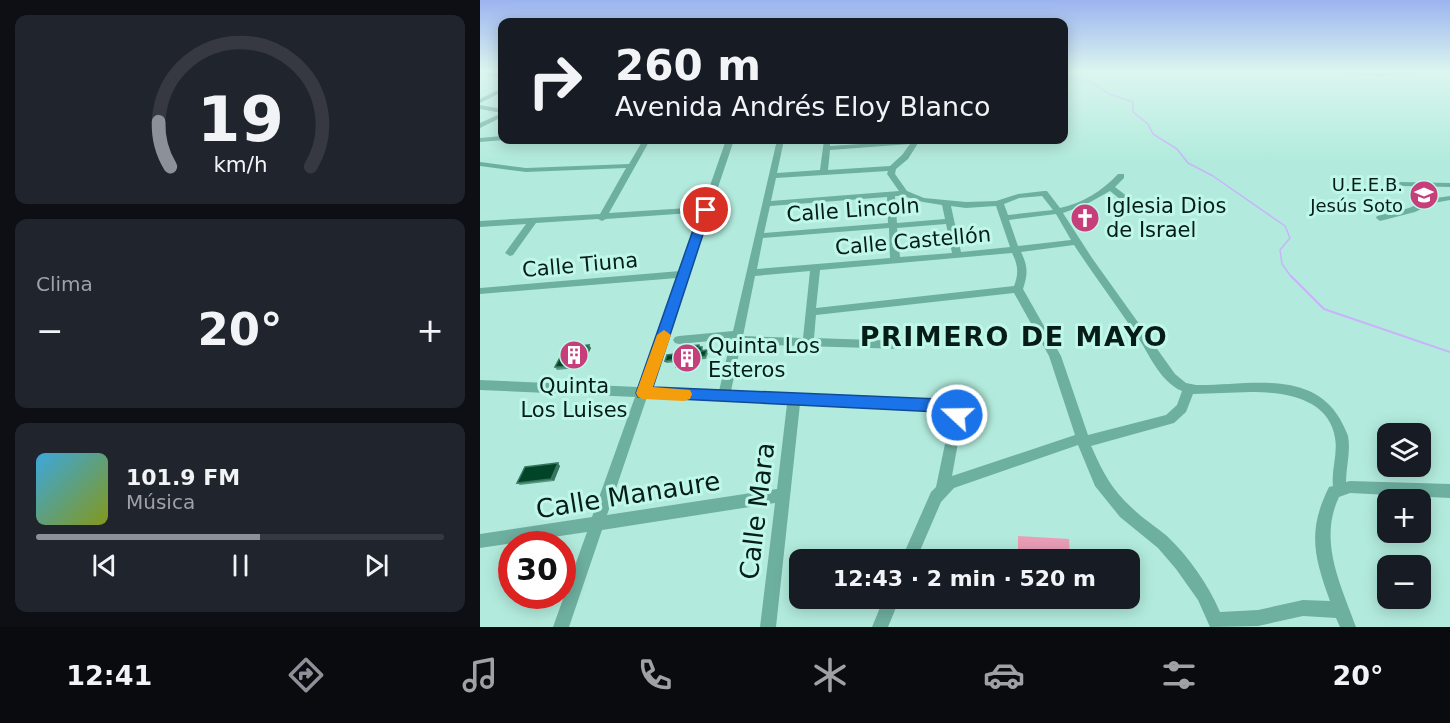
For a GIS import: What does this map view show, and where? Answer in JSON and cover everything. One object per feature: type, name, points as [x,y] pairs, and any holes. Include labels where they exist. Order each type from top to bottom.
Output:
[{"type":"street","points":[[480,107],[498,112]]},
{"type":"street","points":[[480,126],[498,115]]},
{"type":"street","points":[[480,140],[498,138]]},
{"type":"street","points":[[602,218],[644,144]]},
{"type":"street","points":[[561,627],[684,274],[697,211],[728,144]]},
{"type":"street","points":[[724,396],[779,144]]},
{"type":"street","points":[[824,172],[826,144]]},
{"type":"street","points":[[771,176],[892,168],[901,161],[914,144]]},
{"type":"street","points":[[480,165],[526,170],[631,166]]},
{"type":"street","points":[[480,176],[494,166]]},
{"type":"street","points":[[892,168],[891,174],[904,193]]},
{"type":"street","points":[[1004,218],[1059,212],[1110,187],[1121,176]]},
{"type":"street","points":[[1403,184],[1450,185]]},
{"type":"street","points":[[1110,187],[1129,202]]},
{"type":"street","points":[[766,204],[904,193],[946,203],[999,202],[1018,196],[1044,193],[1138,328],[1161,367],[1177,383],[1188,389],[1297,390],[1310,396],[1331,416],[1341,434],[1343,445],[1338,470],[1341,489]]},
{"type":"street","points":[[891,194],[895,260]]},
{"type":"street","points":[[1380,219],[1439,199],[1450,198]]},
{"type":"street","points":[[999,202],[1023,269],[1018,289],[1023,302],[1055,356],[1094,470],[1106,490],[1125,512],[1163,543],[1181,564],[1204,594],[1217,624],[1303,608],[1342,610]]},
{"type":"street","points":[[946,203],[957,255]]},
{"type":"street","points":[[480,224],[697,211]]},
{"type":"street","name":"Calle Lincoln","points":[[759,236],[950,221]]},
{"type":"street","points":[[510,253],[532,222]]},
{"type":"street","name":"Calle Castellón","points":[[751,273],[1015,250],[1076,242]]},
{"type":"street","points":[[808,342],[815,268]]},
{"type":"street","name":"Calle Tiuna","points":[[480,291],[684,274]]},
{"type":"street","points":[[811,312],[1018,289]]},
{"type":"street","points":[[679,340],[737,337],[903,345]]},
{"type":"street","points":[[480,385],[951,407],[956,411],[957,417],[942,490],[913,549]]},
{"type":"street","points":[[942,490],[953,481],[1082,440],[1170,419],[1182,408],[1188,389]]},
{"type":"street","name":"Calle Mara","points":[[768,627],[794,400]]},
{"type":"street","points":[[1348,627],[1325,558],[1320,535],[1331,498],[1341,489],[1356,487],[1450,491]]},
{"type":"street","name":"Calle Manaure","points":[[480,542],[783,495]]},
{"type":"street","points":[[880,627],[887,609]]},
{"type":"shaded area","points":[[1018,536],[1069,539],[1070,549],[1018,549]]},
{"type":"building","name":"Quinta Los Luises","points":[[589,345],[575,366],[555,367],[565,348]]},
{"type":"building","name":"Quinta Los Esteros","points":[[699,345],[702,347],[701,351],[707,350],[705,356],[691,358],[689,365],[676,367],[678,359],[665,361],[667,355],[675,354],[676,350]]},
{"type":"building","points":[[558,463],[551,479],[517,483],[525,467]]},
{"type":"waterway","points":[[1128,100],[1133,102],[1133,112],[1148,124],[1153,134],[1177,149],[1188,163],[1213,176],[1285,226],[1290,238],[1280,250],[1282,264],[1292,278]]},
{"type":"waterway","points":[[1291,276],[1324,309],[1450,352]]},
{"type":"slow traffic","points":[[664,335],[643,393],[684,394]]},
{"type":"place","name":"U.E.E.B. Jesús Soto","points":[[1424,195]]},
{"type":"place","name":"Iglesia Dios de Israel","points":[[1085,218]]},
{"type":"place","name":"Quinta Los Luises","points":[[574,355]]},
{"type":"place","name":"Quinta Los Esteros","points":[[687,358]]},
{"type":"district","name":"PRIMERO DE MAYO","points":[[1014,337]]},
{"type":"route","points":[[706,210],[643,393],[939,405],[951,407],[957,415]]}]
